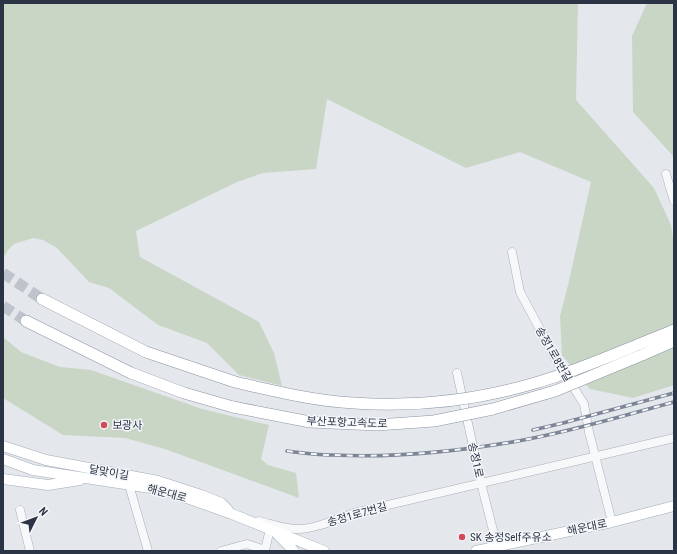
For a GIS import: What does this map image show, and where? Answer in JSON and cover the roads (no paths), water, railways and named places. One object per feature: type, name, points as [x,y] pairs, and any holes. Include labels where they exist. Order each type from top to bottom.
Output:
[{"type":"highway","name":"부산포항고속도로","points":[[42,299],[146,352],[235,382],[294,396],[353,404],[412,404],[476,396],[534,384],[639,350],[674,341]]},
{"type":"highway","name":"부산포항고속도로","points":[[26,321],[131,373],[184,393],[233,407],[310,422],[377,425],[434,421],[493,409],[555,390],[639,350],[674,330]]},
{"type":"main road","name":"달맞이길","points":[[3,446],[46,460],[158,481],[202,495],[221,503],[232,514]]},
{"type":"main road","name":"해운대로","points":[[3,459],[33,470],[164,490],[232,514],[324,551]]},
{"type":"main road","name":"달맞이길","points":[[3,479],[48,485],[90,478]]},
{"type":"main road","name":"해운대로","points":[[476,551],[612,522],[674,506]]},
{"type":"main road","points":[[271,530],[294,551]]},
{"type":"street","points":[[666,174],[674,201]]},
{"type":"street","name":"송정1로8번길","points":[[512,252],[520,292],[558,363],[584,404],[588,432],[612,522]]},
{"type":"street","name":"송정1로","points":[[457,373],[496,546]]},
{"type":"street","points":[[481,483],[674,438]]},
{"type":"street","name":"송정1로7번길","points":[[232,514],[288,528],[298,529],[322,524],[354,513],[481,483]]},
{"type":"street","points":[[129,485],[148,551]]},
{"type":"street","points":[[20,510],[30,551]]},
{"type":"street","points":[[221,551],[247,544],[266,551],[271,530]]},
{"type":"tunnel","points":[[3,273],[42,299]]},
{"type":"tunnel","points":[[3,306],[26,321]]},
{"type":"railway","points":[[533,430],[674,393]]},
{"type":"railway","points":[[287,451],[322,455],[355,456],[402,455],[473,448],[557,433],[674,402]]},
{"type":"place","name":"보광사","points":[[104,425]]},
{"type":"place","name":"SK 송정Self주유소","points":[[462,537]]}]
